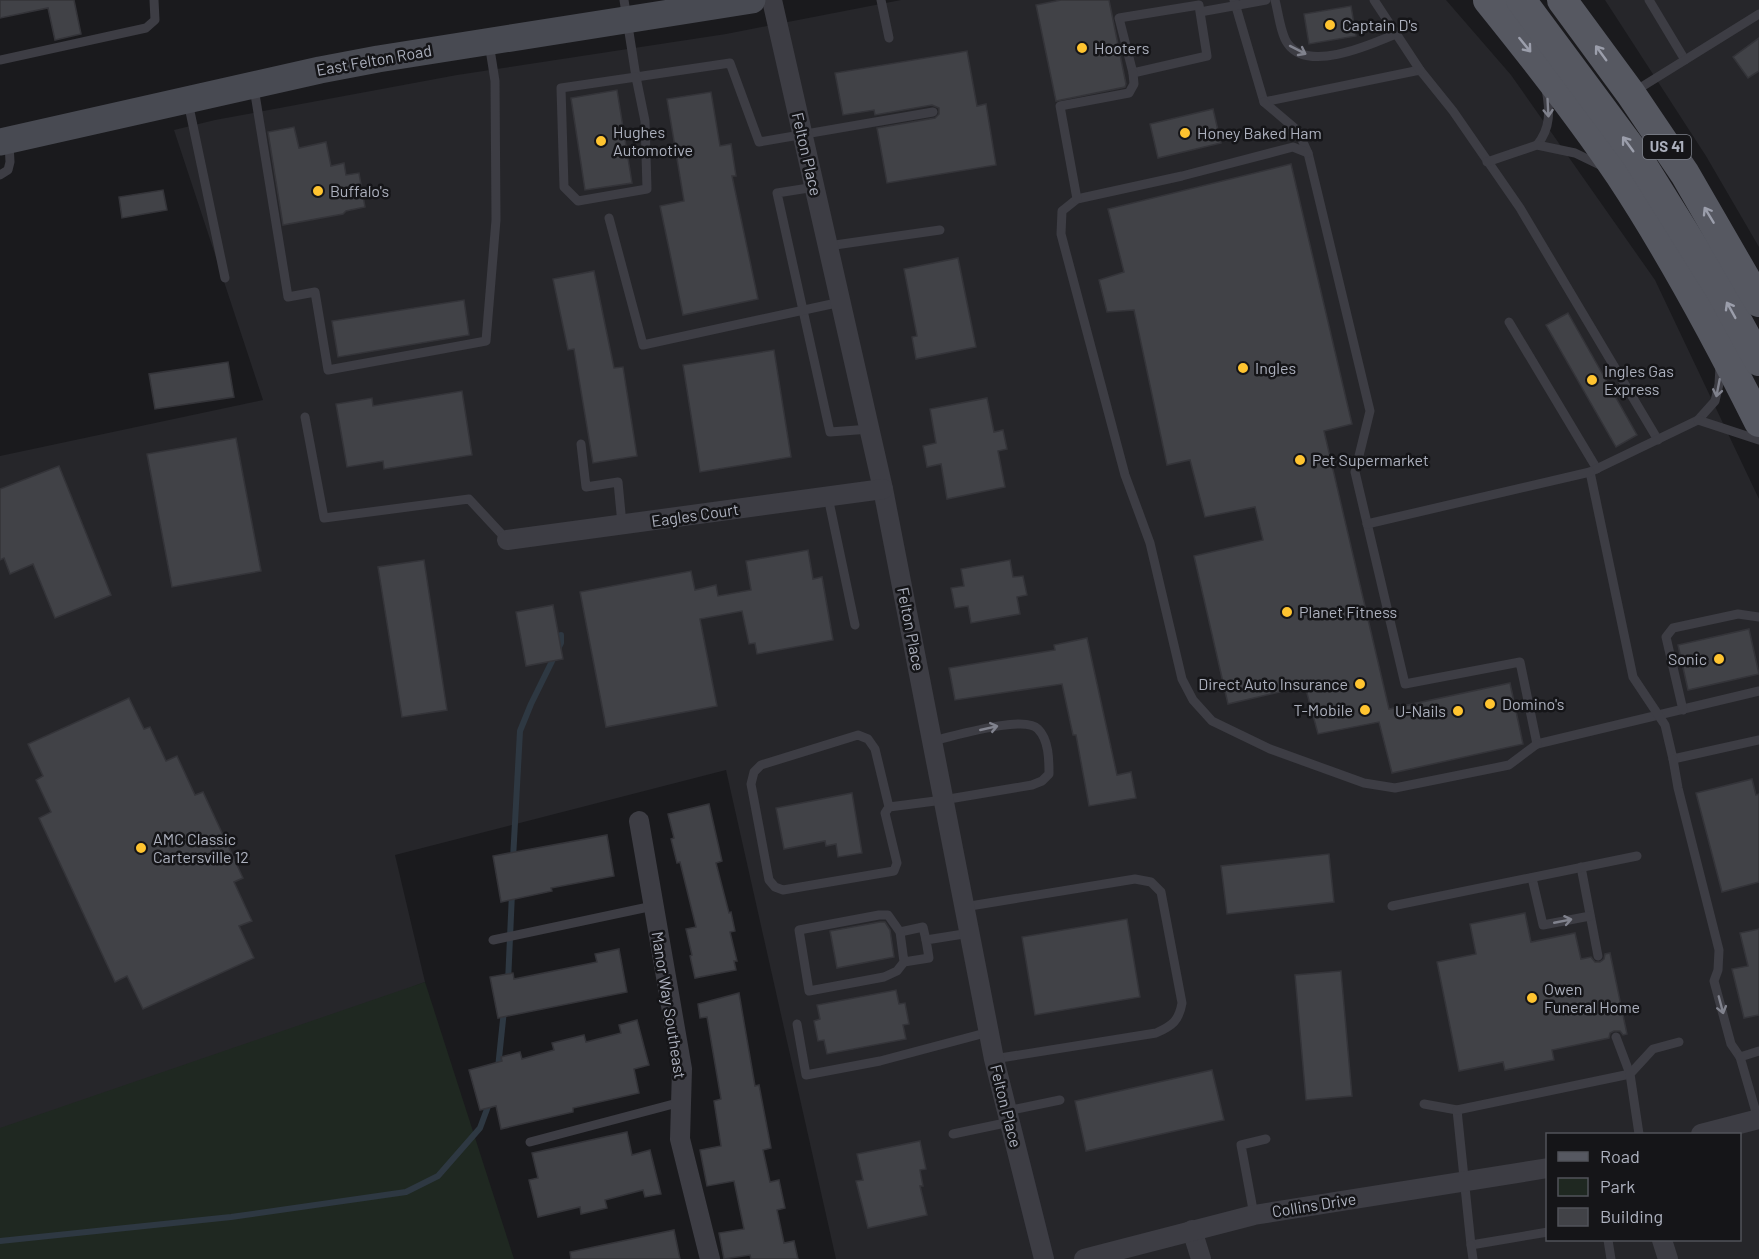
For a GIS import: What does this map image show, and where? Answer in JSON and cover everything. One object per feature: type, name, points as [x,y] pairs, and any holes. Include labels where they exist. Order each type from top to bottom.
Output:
[{"type":"main road","points":[[1488,0],[1544,69],[1620,176],[1654,230],[1759,422]]},
{"type":"main road","points":[[1521,0],[1636,155],[1722,293],[1759,361]]},
{"type":"main road","name":"US 41","points":[[1562,0],[1631,94],[1741,259],[1759,302]]},
{"type":"street","name":"East Felton Road","points":[[4,141],[254,85],[378,59],[489,40],[625,10],[752,0]]},
{"type":"street","name":"Felton Place","points":[[772,0],[883,489],[994,1059],[1044,1259]]},
{"type":"street","name":"Eagles Court","points":[[507,540],[883,489]]},
{"type":"street","name":"Manor Way Southeast","points":[[639,821],[682,1069],[680,1139],[710,1259]]},
{"type":"street","points":[[1705,1133],[1759,1119]]},
{"type":"street","name":"Collins Drive","points":[[1084,1259],[1254,1215],[1546,1168]]},
{"type":"street","points":[[1192,1230],[1201,1259]]},
{"type":"street","points":[[1663,1241],[1668,1259]]},
{"type":"lane","points":[[0,60],[146,28],[155,20],[154,0]]},
{"type":"lane","points":[[881,0],[889,38]]},
{"type":"lane","points":[[1200,12],[1234,3],[1266,0]]},
{"type":"lane","points":[[1275,0],[1288,44],[1298,52],[1316,57],[1353,51],[1396,34]]},
{"type":"lane","points":[[1374,0],[1420,70],[1453,111],[1520,208],[1658,440]]},
{"type":"lane","points":[[1649,0],[1685,60]]},
{"type":"lane","points":[[1234,3],[1264,102],[1298,130],[1308,153],[1370,411],[1355,472],[1405,684],[1520,662],[1536,744]]},
{"type":"lane","points":[[1077,199],[1060,106],[1129,93],[1134,84],[1133,73],[1119,18],[1199,5],[1207,56],[1133,73]]},
{"type":"lane","points":[[625,10],[636,77],[645,121],[647,189],[578,201],[564,187],[561,88],[636,77],[730,63],[759,142],[933,112]]},
{"type":"lane","points":[[1631,94],[1759,14]]},
{"type":"lane","points":[[254,85],[288,297],[315,292],[328,370],[486,341],[496,220],[495,81],[489,40]]},
{"type":"lane","points":[[1537,145],[1549,124],[1544,69]]},
{"type":"lane","points":[[1264,102],[1420,70]]},
{"type":"lane","points":[[188,100],[225,278]]},
{"type":"lane","points":[[0,175],[8,170],[10,162],[4,141]]},
{"type":"lane","points":[[1487,162],[1537,145],[1575,153],[1620,176]]},
{"type":"lane","points":[[1308,153],[1293,147],[1182,176],[1077,199],[1062,211],[1061,234],[1125,475],[1149,543],[1182,679],[1193,700],[1212,721],[1270,749],[1364,783],[1395,788],[1509,765],[1536,744],[1759,691]]},
{"type":"lane","points":[[815,187],[777,193],[830,432],[870,429]]},
{"type":"lane","points":[[609,218],[643,345],[841,303]]},
{"type":"lane","points":[[828,246],[939,230]]},
{"type":"lane","points":[[1509,322],[1594,471],[1633,677],[1665,724],[1678,788],[1719,950],[1718,970],[1714,981],[1731,1044],[1740,1057],[1759,1119]]},
{"type":"lane","points":[[1367,524],[1594,471],[1658,440],[1698,420],[1715,401],[1719,384],[1721,349]]},
{"type":"lane","points":[[305,417],[324,518],[470,499],[507,540]]},
{"type":"lane","points":[[1698,420],[1759,440]]},
{"type":"lane","points":[[581,444],[586,487],[618,482],[622,525]]},
{"type":"lane","points":[[828,496],[855,625]]},
{"type":"lane","points":[[1683,710],[1666,637],[1673,628],[1738,614],[1758,615],[1759,617]]},
{"type":"lane","points":[[889,807],[875,749],[868,739],[858,735],[761,765],[754,772],[751,784],[770,880],[775,887],[783,890],[894,871],[897,863],[885,813],[889,807],[1032,785],[1042,781],[1049,774],[1049,759],[1044,738],[1037,727],[1026,723],[1010,723],[932,741]]},
{"type":"lane","points":[[1673,759],[1759,740]]},
{"type":"lane","points":[[1392,906],[1637,856]]},
{"type":"lane","points":[[1581,867],[1598,956]]},
{"type":"lane","points":[[1532,878],[1543,925],[1590,916]]},
{"type":"lane","points":[[964,907],[1136,879],[1150,882],[1161,892],[1182,1004],[1179,1017],[1169,1027],[1156,1033],[994,1059]]},
{"type":"lane","points":[[493,940],[653,906]]},
{"type":"lane","points":[[900,932],[923,927],[929,957],[904,962],[897,971],[884,977],[809,991],[799,930],[888,915],[900,932],[904,962]]},
{"type":"lane","points":[[926,940],[969,933]]},
{"type":"lane","points":[[797,1024],[806,1075],[880,1061],[989,1032]]},
{"type":"lane","points":[[1616,1037],[1630,1074],[1639,1133]]},
{"type":"lane","points":[[1424,1104],[1457,1110],[1630,1074],[1653,1049],[1679,1042]]},
{"type":"lane","points":[[1740,1057],[1759,1051]]},
{"type":"lane","points":[[953,1134],[1060,1100]]},
{"type":"lane","points":[[530,1142],[681,1102]]},
{"type":"lane","points":[[1457,1110],[1473,1259]]},
{"type":"lane","points":[[1254,1215],[1241,1145],[1266,1139]]},
{"type":"lane","points":[[1471,1245],[1546,1232]]},
{"type":"lane","points":[[1608,1241],[1611,1259]]},
{"type":"shaded area","points":[[901,0],[1446,0],[1511,75],[1655,280],[1759,499],[1759,1259],[836,1259],[726,770],[395,855],[425,982],[0,1145],[0,456],[263,400],[174,130],[215,120],[457,75],[726,34]]},
{"type":"shaded area","points":[[1605,0],[1759,0],[1759,247],[1706,156]]},
{"type":"green space","points":[[425,982],[514,1259],[0,1259],[0,1128]]},
{"type":"building","points":[[0,0],[74,0],[81,34],[55,40],[48,8],[0,18]]},
{"type":"building","name":"Hooters","points":[[1061,0],[1109,0],[1125,87],[1056,101],[1036,5]]},
{"type":"building","name":"Captain D's","points":[[1351,6],[1356,36],[1309,44],[1304,14]]},
{"type":"building","points":[[1759,38],[1759,71],[1748,78],[1733,57]]},
{"type":"building","points":[[967,51],[977,106],[986,104],[996,165],[887,183],[877,128],[935,118],[939,114],[939,108],[932,105],[875,115],[874,110],[843,115],[835,73]]},
{"type":"building","name":"Hughes Automotive","points":[[617,90],[632,183],[585,190],[571,98]]},
{"type":"building","points":[[711,92],[720,146],[731,144],[736,176],[732,176],[758,299],[683,315],[660,206],[684,201],[667,99]]},
{"type":"building","name":"Honey Baked Ham","points":[[1213,109],[1221,143],[1158,158],[1150,124]]},
{"type":"building","name":"Buffalo's","points":[[294,127],[299,148],[326,142],[331,166],[344,163],[346,175],[359,173],[365,207],[346,211],[343,214],[283,225],[268,132]]},
{"type":"building","points":[[1291,164],[1352,424],[1324,431],[1389,709],[1510,683],[1523,744],[1392,773],[1379,722],[1318,734],[1305,686],[1228,704],[1194,556],[1263,540],[1255,507],[1205,517],[1190,460],[1167,465],[1134,310],[1107,312],[1099,280],[1124,272],[1108,209]]},
{"type":"building","points":[[163,190],[167,210],[122,218],[119,197]]},
{"type":"building","points":[[958,258],[976,347],[916,359],[912,337],[917,336],[904,269]]},
{"type":"building","points":[[594,271],[614,368],[623,367],[637,456],[593,463],[574,349],[568,350],[553,279]]},
{"type":"building","points":[[464,300],[469,335],[338,357],[332,321]]},
{"type":"building","name":"Ingles Gas Express","points":[[1568,313],[1637,435],[1616,447],[1546,325]]},
{"type":"building","points":[[774,350],[791,457],[700,472],[683,365]]},
{"type":"building","points":[[228,362],[234,397],[155,409],[149,374]]},
{"type":"building","points":[[462,391],[472,455],[384,469],[383,461],[347,467],[336,404],[372,398],[373,406]]},
{"type":"building","points":[[987,398],[994,432],[1003,430],[1007,449],[998,451],[1005,487],[947,499],[941,464],[927,467],[923,446],[936,443],[930,409]]},
{"type":"building","points":[[236,438],[261,571],[172,587],[147,454]]},
{"type":"building","points":[[59,466],[111,595],[55,618],[33,564],[10,574],[4,558],[0,560],[0,489]]},
{"type":"building","points":[[808,550],[813,579],[822,577],[833,640],[757,654],[755,643],[749,644],[742,611],[700,619],[717,706],[606,727],[580,592],[691,571],[695,590],[716,585],[718,596],[751,590],[746,561]]},
{"type":"building","points":[[424,560],[447,710],[402,717],[378,567]]},
{"type":"building","points":[[1010,560],[1013,577],[1023,576],[1027,595],[1017,597],[1020,614],[971,623],[968,606],[955,608],[951,588],[964,586],[961,569]]},
{"type":"building","points":[[553,605],[563,659],[526,666],[516,612]]},
{"type":"building","name":"Sonic","points":[[1749,629],[1759,674],[1688,690],[1678,645]]},
{"type":"building","points":[[1087,638],[1117,775],[1131,772],[1136,798],[1089,806],[1076,735],[1073,735],[1062,684],[955,700],[949,668],[1055,650],[1054,645]]},
{"type":"building","name":"AMC Classic Cartersville 12","points":[[129,698],[144,729],[150,727],[166,761],[177,756],[195,795],[203,792],[243,878],[234,882],[252,921],[239,926],[254,958],[143,1009],[127,976],[115,982],[39,818],[51,812],[36,780],[43,776],[28,744]]},
{"type":"building","points":[[1752,779],[1756,795],[1759,794],[1759,882],[1722,892],[1696,793]]},
{"type":"building","points":[[852,793],[862,853],[838,857],[836,844],[826,846],[825,841],[784,849],[776,808]]},
{"type":"building","points":[[709,804],[722,861],[716,863],[729,913],[731,912],[735,931],[730,932],[737,961],[734,961],[736,970],[695,978],[686,929],[696,927],[680,862],[677,863],[671,839],[674,838],[668,814]]},
{"type":"building","points":[[607,835],[614,876],[551,888],[552,891],[501,902],[493,856]]},
{"type":"building","points":[[1329,854],[1334,902],[1227,914],[1221,866]]},
{"type":"building","name":"Owen Funeral Home","points":[[1525,913],[1531,942],[1575,933],[1581,959],[1591,957],[1595,962],[1600,962],[1604,959],[1605,954],[1610,953],[1627,1034],[1623,1035],[1620,1031],[1614,1031],[1610,1033],[1609,1038],[1552,1050],[1554,1060],[1505,1070],[1503,1062],[1459,1071],[1437,962],[1476,954],[1470,924]]},
{"type":"building","points":[[1127,919],[1140,997],[1035,1015],[1022,937]]},
{"type":"building","points":[[885,922],[890,930],[894,957],[837,968],[830,931]]},
{"type":"building","points":[[1759,929],[1759,1015],[1744,1018],[1732,969],[1748,966],[1740,933]]},
{"type":"building","points":[[619,949],[627,992],[498,1018],[490,977],[513,973],[514,979],[597,962],[595,954]]},
{"type":"building","points":[[1341,971],[1352,1096],[1306,1100],[1295,975]]},
{"type":"building","points":[[896,990],[899,1004],[905,1003],[909,1024],[903,1025],[906,1039],[827,1054],[824,1040],[818,1041],[814,1021],[820,1019],[817,1005]]},
{"type":"building","points":[[739,993],[755,1086],[759,1085],[771,1148],[763,1150],[770,1182],[779,1180],[785,1208],[777,1210],[784,1243],[794,1241],[798,1259],[751,1259],[750,1255],[724,1259],[719,1233],[744,1229],[734,1181],[707,1186],[700,1150],[721,1146],[714,1101],[721,1099],[707,1017],[700,1018],[698,1004]]},
{"type":"building","points":[[637,1020],[649,1065],[634,1069],[639,1093],[573,1108],[573,1112],[501,1129],[496,1106],[480,1110],[469,1070],[502,1061],[501,1057],[520,1052],[522,1059],[554,1050],[552,1043],[584,1035],[586,1042],[621,1033],[619,1025]]},
{"type":"building","points":[[1212,1070],[1224,1120],[1086,1151],[1075,1101]]},
{"type":"building","points":[[627,1132],[632,1155],[650,1150],[661,1194],[645,1197],[643,1190],[605,1200],[607,1208],[581,1214],[580,1207],[538,1217],[529,1180],[538,1178],[532,1153]]},
{"type":"building","points":[[920,1141],[926,1169],[920,1170],[923,1186],[920,1186],[927,1215],[868,1228],[856,1181],[863,1180],[857,1154]]},
{"type":"building","points":[[674,1230],[680,1259],[571,1259],[570,1252]]},
{"type":"waterway","points":[[513,859],[520,731],[561,643],[561,635]]},
{"type":"waterway","points":[[508,982],[512,893]]},
{"type":"waterway","points":[[498,1068],[504,1010]]},
{"type":"waterway","points":[[0,1241],[231,1217],[406,1192],[438,1176],[480,1128],[490,1101]]},
{"type":"place","name":"Captain D's","points":[[1330,25]]},
{"type":"place","name":"Hooters","points":[[1082,48]]},
{"type":"place","name":"Honey Baked Ham","points":[[1185,133]]},
{"type":"place","name":"Hughes Automotive","points":[[601,141]]},
{"type":"place","name":"Buffalo's","points":[[318,191]]},
{"type":"place","name":"Ingles","points":[[1243,368]]},
{"type":"place","name":"Ingles Gas Express","points":[[1592,380]]},
{"type":"place","name":"Pet Supermarket","points":[[1300,460]]},
{"type":"place","name":"Planet Fitness","points":[[1287,612]]},
{"type":"place","name":"Sonic","points":[[1719,659]]},
{"type":"place","name":"Direct Auto Insurance","points":[[1360,684]]},
{"type":"place","name":"Domino's","points":[[1490,704]]},
{"type":"place","name":"T-Mobile","points":[[1365,710]]},
{"type":"place","name":"U-Nails","points":[[1458,711]]},
{"type":"place","name":"AMC Classic Cartersville 12","points":[[141,848]]},
{"type":"place","name":"Owen Funeral Home","points":[[1532,998]]}]
